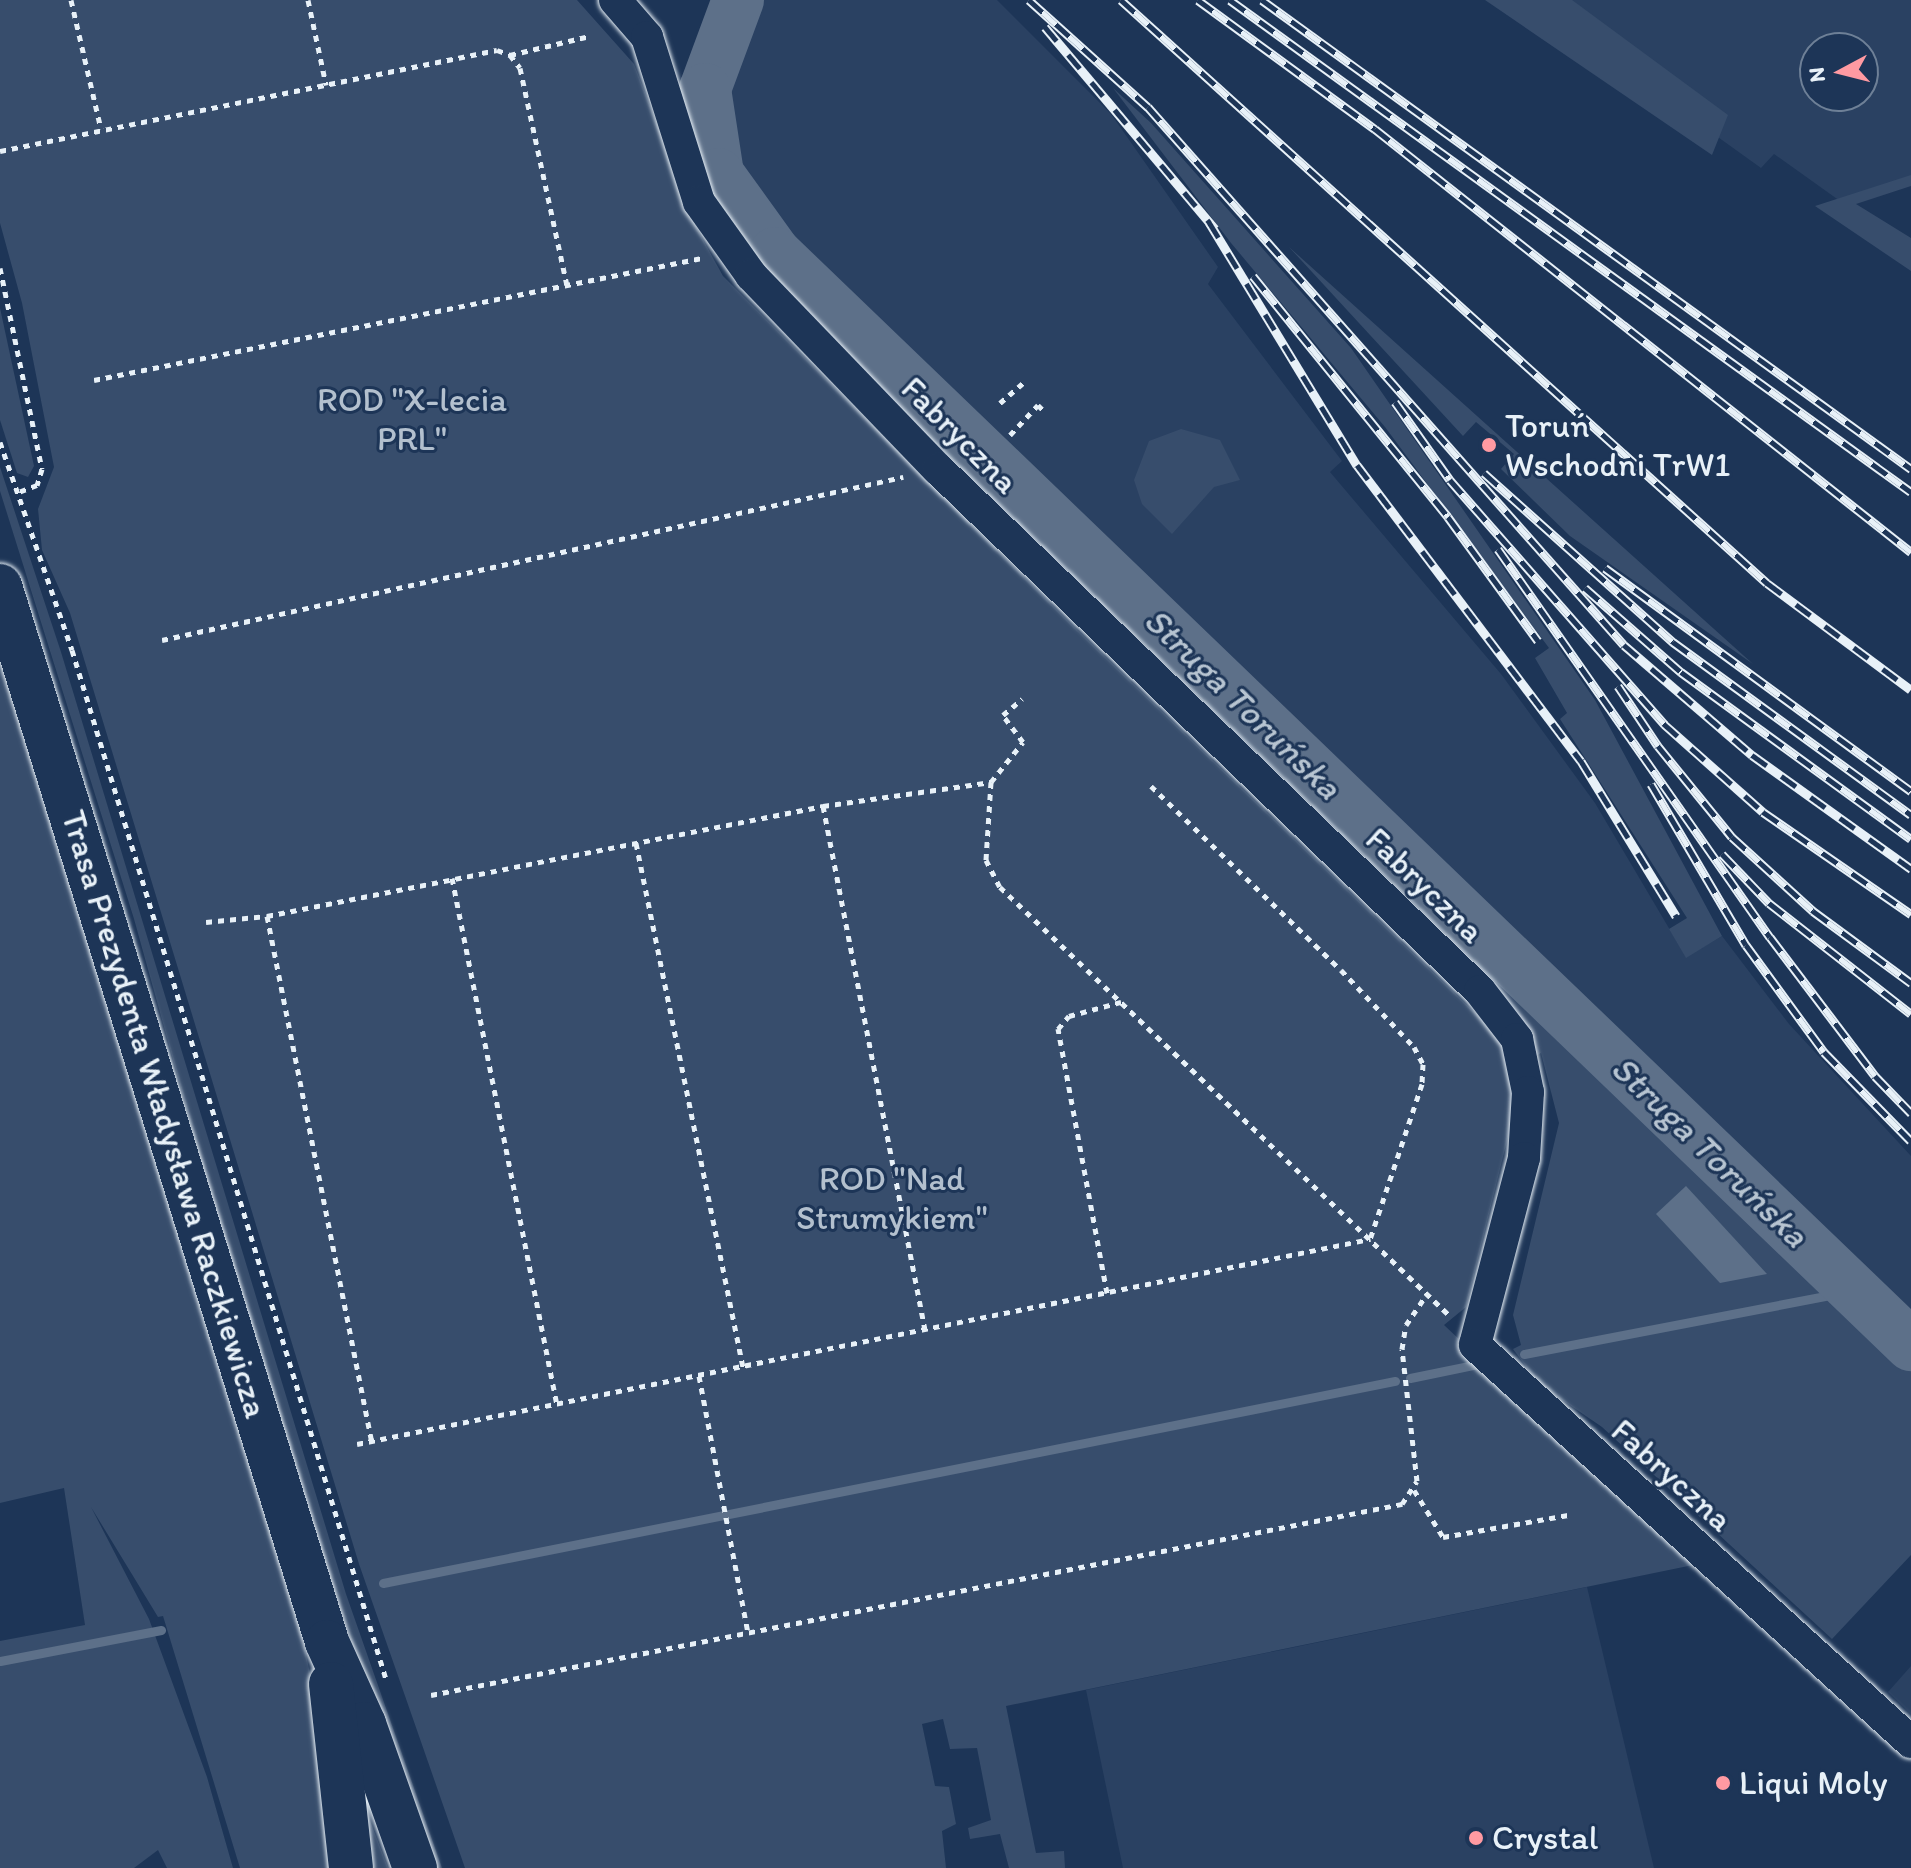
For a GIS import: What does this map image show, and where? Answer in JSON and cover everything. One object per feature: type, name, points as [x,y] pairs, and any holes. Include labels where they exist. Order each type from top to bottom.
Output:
[{"type":"main road","name":"Trasa Prezydenta Władysława Raczkiewicza","points":[[0,586],[327,1642],[364,1724],[415,1868]]},
{"type":"main road","name":"Trasa Prezydenta Władysława Raczkiewicza","points":[[327,1642],[351,1868]]},
{"type":"street","name":"Fabryczna","points":[[615,0],[647,37],[699,202],[734,251],[938,469],[1489,1003],[1517,1039],[1527,1117],[1524,1158],[1475,1345],[1911,1742]]},
{"type":"path","points":[[71,0],[101,129]]},
{"type":"path","points":[[308,0],[326,85]]},
{"type":"path","points":[[0,151],[481,51],[510,55],[590,36]]},
{"type":"path","points":[[510,55],[520,68],[567,286]]},
{"type":"path","points":[[94,380],[734,251]]},
{"type":"path","points":[[0,268],[42,469],[37,485],[16,493]]},
{"type":"path","points":[[1000,403],[1024,382]]},
{"type":"path","points":[[1010,435],[1038,405],[1042,409]]},
{"type":"path","points":[[0,442],[72,650],[390,1690]]},
{"type":"path","points":[[162,640],[938,469]]},
{"type":"path","points":[[1022,699],[1003,715],[1023,742],[991,782],[986,860],[1000,887],[1427,1294],[1406,1325],[1402,1349],[1414,1490],[1443,1537],[1568,1515]]},
{"type":"path","points":[[206,922],[267,916],[823,806],[991,782]]},
{"type":"path","points":[[1151,786],[1341,970],[1414,1047],[1423,1064],[1422,1084],[1370,1239]]},
{"type":"path","points":[[823,806],[925,1330]]},
{"type":"path","points":[[636,843],[743,1367]]},
{"type":"path","points":[[452,878],[557,1405]]},
{"type":"path","points":[[267,916],[372,1443]]},
{"type":"path","points":[[1107,1293],[1058,1029],[1069,1016],[1122,1002]]},
{"type":"path","points":[[357,1444],[1370,1239]]},
{"type":"path","points":[[699,1376],[748,1633]]},
{"type":"path","points":[[431,1695],[1393,1508],[1414,1490]]},
{"type":"shaded area","points":[[748,0],[997,0],[1111,114],[1218,267],[1208,284],[1342,461],[1330,472],[1501,674],[1595,803],[1686,957],[1722,936],[1789,1024],[1911,1156],[1911,1318],[1176,618],[1101,536],[1013,464],[978,421],[786,255],[728,166],[716,102],[736,19]]},
{"type":"shaded area","points":[[1527,0],[1911,0],[1911,183],[1840,201],[1774,154],[1761,168]]},
{"type":"shaded area","points":[[1686,1186],[1767,1274],[1720,1283],[1656,1214]]},
{"type":"shaded area","points":[[1587,1587],[1654,1868],[1123,1868],[1086,1690]]},
{"type":"shaded area","points":[[1911,1666],[1911,1714],[1888,1692]]},
{"type":"green space","name":"ROD \"Nad Strumykiem\"","points":[[0,0],[577,0],[634,64],[697,229],[723,276],[1073,626],[1499,1036],[1517,1100],[1466,1307],[1444,1325],[1698,1564],[1006,1706],[1036,1853],[1064,1851],[1065,1868],[1009,1868],[1000,1834],[970,1839],[968,1828],[991,1820],[977,1748],[950,1749],[943,1719],[922,1724],[935,1786],[949,1787],[956,1824],[942,1831],[946,1868],[465,1868],[359,1564],[70,613],[42,550],[38,509],[54,467],[22,303],[0,223]]},
{"type":"green space","points":[[1485,0],[1572,0],[1728,115],[1712,155]]},
{"type":"green space","points":[[1113,88],[1151,123],[1351,348],[1595,700],[1722,936],[1686,958],[1669,929],[1687,918],[1560,719],[1567,713],[1535,658],[1549,648],[1385,427],[1231,243]]},
{"type":"green space","points":[[1911,175],[1911,186],[1856,204],[1911,238],[1911,271],[1815,206]]},
{"type":"green space","points":[[763,220],[786,255],[978,421],[1013,464],[1101,536],[1155,594],[1131,613],[1107,609],[737,238]]},
{"type":"green space","points":[[1289,247],[1753,664],[1570,536],[1501,469],[1514,454],[1476,422],[1463,436]]},
{"type":"green space","points":[[0,308],[34,466],[28,477],[17,473],[0,420]]},
{"type":"green space","points":[[1181,429],[1220,440],[1240,480],[1214,487],[1172,534],[1142,504],[1134,480],[1149,441]]},
{"type":"green space","points":[[0,467],[61,652],[346,1594],[442,1868],[427,1868],[250,1336],[134,919],[0,491]]},
{"type":"green space","points":[[1176,618],[1911,1318],[1911,1555],[1832,1639],[1602,1427],[1539,1384],[1513,1349],[1521,1345],[1513,1315],[1559,1123],[1541,1053],[1534,1057],[1432,933],[1422,900],[1157,633]]},
{"type":"green space","points":[[0,654],[296,1609],[328,1756],[337,1868],[240,1868],[163,1616],[158,1617],[91,1507],[149,1619],[207,1777],[233,1868],[167,1868],[158,1850],[134,1868],[0,1868],[0,1641],[85,1625],[64,1488],[0,1503]]},
{"type":"green space","points":[[361,1797],[388,1868],[363,1868]]},
{"type":"waterway","name":"Struga Toruńska","points":[[738,0],[705,89],[718,174],[775,253],[1911,1345]]},
{"type":"waterway","points":[[1524,1354],[1856,1290]]},
{"type":"waterway","points":[[1410,1378],[1478,1364]]},
{"type":"waterway","points":[[383,1583],[1395,1381]]},
{"type":"waterway","points":[[0,1661],[161,1630]]},
{"type":"railway","points":[[1029,0],[1148,107],[1624,645],[1752,755],[1911,869]]},
{"type":"railway","points":[[1121,0],[1767,583],[1911,690]]},
{"type":"railway","points":[[1198,0],[1375,129],[1911,552]]},
{"type":"railway","points":[[1230,0],[1911,492]]},
{"type":"railway","points":[[1262,0],[1911,469]]},
{"type":"railway","points":[[1045,27],[1215,229]]},
{"type":"railway","points":[[1209,222],[1357,465],[1581,761],[1676,916]]},
{"type":"railway","points":[[1253,276],[1448,517],[1538,641]]},
{"type":"railway","points":[[1395,402],[1450,480],[1664,724],[1763,812],[1911,914]]},
{"type":"railway","points":[[1484,473],[1673,642],[1911,815]]},
{"type":"railway","points":[[1498,549],[1770,937],[1875,1076],[1911,1113]]},
{"type":"railway","points":[[1605,568],[1911,791]]},
{"type":"railway","points":[[1585,588],[1681,672],[1911,839]]},
{"type":"railway","points":[[1618,686],[1658,746],[1732,837],[1813,911],[1911,983]]},
{"type":"railway","points":[[1651,784],[1746,945],[1824,1052],[1911,1141]]},
{"type":"railway","points":[[1722,854],[1769,903],[1911,1014]]},
{"type":"place","name":"Toruń Wschodni TrW1","points":[[1489,445]]},
{"type":"place","name":"Liqui Moly","points":[[1723,1783]]},
{"type":"place","name":"Crystal","points":[[1476,1838]]},
{"type":"park label","name":"ROD \"X-lecia PRL\"","points":[[412,418]]}]
